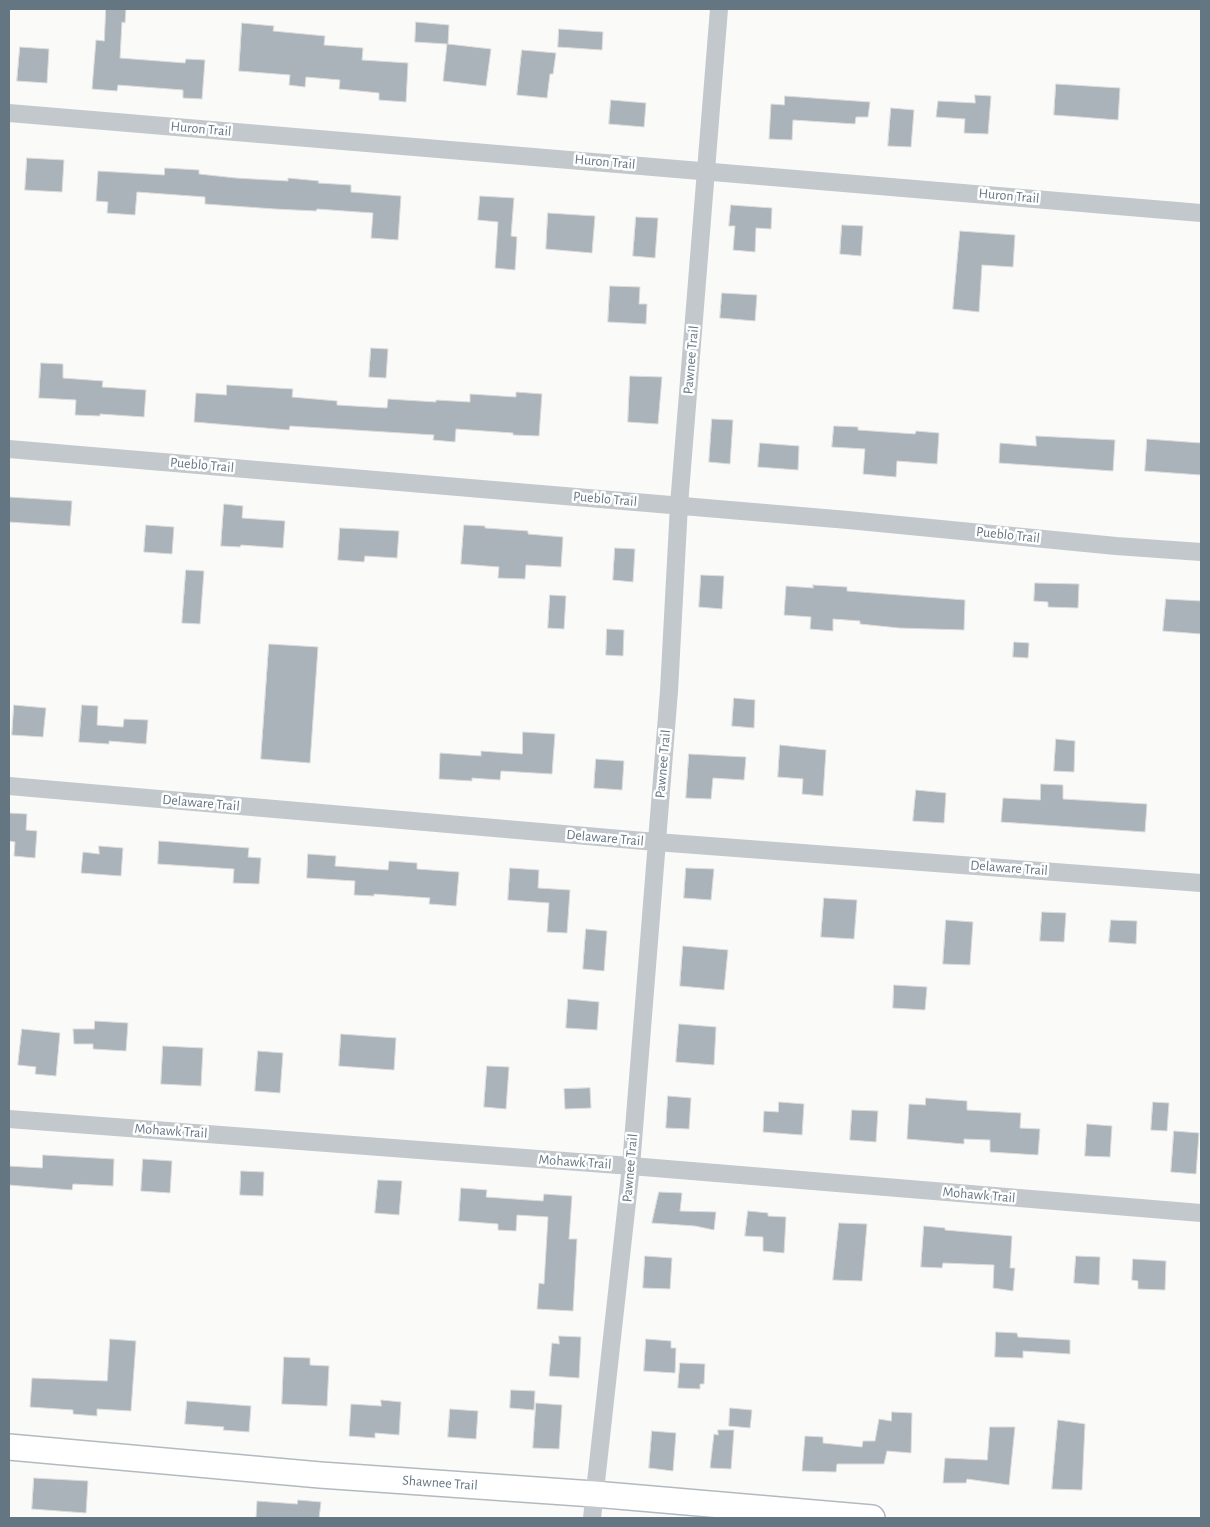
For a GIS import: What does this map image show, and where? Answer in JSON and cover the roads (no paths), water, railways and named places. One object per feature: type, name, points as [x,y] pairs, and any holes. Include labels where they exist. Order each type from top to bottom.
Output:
[{"type":"street","name":"Pawnee Trail","points":[[593,1506],[631,1166],[669,690],[679,505],[719,9]]},
{"type":"street","name":"Huron Trail","points":[[9,113],[1201,213]]},
{"type":"street","name":"Pueblo Trail","points":[[9,449],[679,505],[1116,546],[1201,552]]},
{"type":"street","name":"Delaware Trail","points":[[9,786],[656,842],[1201,883]]},
{"type":"street","name":"Mohawk Trail","points":[[9,1120],[631,1166],[1201,1214]]},
{"type":"street","name":"Shawnee Trail","points":[[9,1447],[320,1475],[593,1506],[872,1518]]}]
